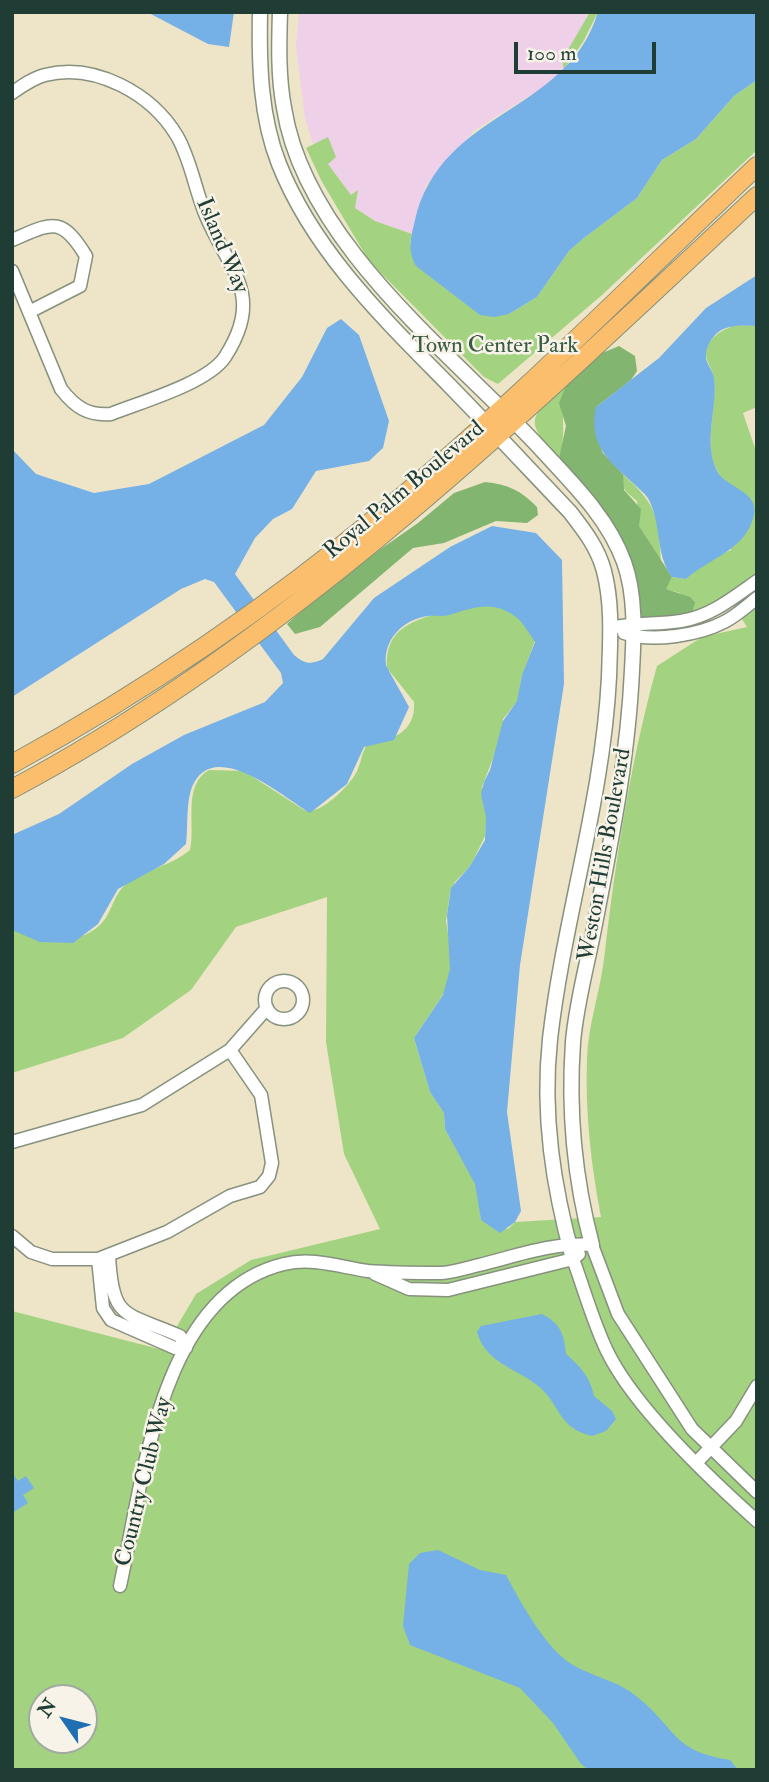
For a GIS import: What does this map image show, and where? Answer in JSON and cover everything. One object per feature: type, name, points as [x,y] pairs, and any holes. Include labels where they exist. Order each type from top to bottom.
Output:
[{"type":"main road","name":"Royal Palm Boulevard","points":[[275,608],[501,408],[757,166]]},
{"type":"main road","name":"Royal Palm Boulevard","points":[[12,764],[104,714],[245,630],[370,547],[515,422],[757,196]]},
{"type":"main road","name":"Royal Palm Boulevard","points":[[12,789],[52,768],[197,677],[245,630]]},
{"type":"street","name":"Weston Hills Boulevard","points":[[260,12],[260,73],[269,131],[300,211],[335,260],[414,349],[588,535],[604,573],[611,628],[607,714],[599,780],[550,1039],[548,1137],[558,1205],[573,1259],[607,1351],[621,1359],[663,1426],[696,1463],[757,1521]]},
{"type":"street","name":"Weston Hills Boulevard","points":[[280,12],[278,54],[284,110],[296,153],[324,212],[357,257],[595,510],[611,534],[627,572],[633,629],[630,713],[622,779],[573,1038],[571,1137],[582,1204],[593,1244],[607,1288],[632,1336],[634,1351],[648,1373],[711,1450],[757,1492]]},
{"type":"street","name":"Island Way","points":[[12,93],[46,75],[79,74],[119,82],[142,96],[164,117],[178,138],[206,216],[241,286],[245,309],[224,360],[206,375],[111,414],[96,415],[71,402],[61,389],[12,271]]},
{"type":"street","points":[[279,162],[296,153]]},
{"type":"street","points":[[12,240],[50,224],[61,226],[72,234],[86,256],[80,286],[29,312]]},
{"type":"street","points":[[633,629],[681,621],[719,609],[757,581]]},
{"type":"street","points":[[611,628],[683,635],[725,622],[757,598]]},
{"type":"street","points":[[12,1142],[142,1105],[230,1050],[267,1008]]},
{"type":"street","points":[[12,1236],[31,1252],[52,1259],[73,1262],[103,1257],[167,1232],[230,1196],[260,1186],[269,1175],[272,1163],[261,1095],[230,1050]]},
{"type":"street","name":"Country Club Way","points":[[120,1586],[158,1415],[186,1348],[227,1292],[254,1275],[285,1264],[315,1261],[368,1271],[446,1273],[569,1243],[593,1244]]},
{"type":"street","name":"Country Club Way","points":[[368,1271],[409,1289],[448,1290],[573,1259],[593,1244]]},
{"type":"street","points":[[103,1257],[111,1320],[175,1348],[186,1348]]},
{"type":"street","points":[[696,1463],[736,1421],[757,1386]]},
{"type":"shaded area","points":[[299,12],[598,12],[583,42],[564,69],[545,86],[475,130],[426,185],[412,234],[375,221],[355,208],[358,190],[351,195],[328,164],[328,138],[313,144],[305,118],[296,46]]},
{"type":"green space","points":[[590,12],[598,12],[583,42],[564,69],[562,60]]},
{"type":"green space","name":"Town Center Park","points":[[757,80],[757,150],[602,295],[498,384],[484,377],[369,261],[322,182],[306,148],[328,137],[336,157],[328,164],[351,195],[358,190],[355,208],[375,221],[412,234],[410,244],[509,314],[537,297],[569,251],[637,198],[662,160],[696,139],[734,96]]},
{"type":"green space","points":[[736,325],[757,326],[757,407],[743,413],[757,454],[757,1770],[12,1770],[12,1311],[163,1350],[196,1294],[251,1260],[380,1229],[344,1154],[326,1042],[327,897],[236,927],[191,990],[123,1038],[12,1073],[12,927],[36,937],[62,940],[86,934],[96,928],[105,919],[124,886],[190,850],[195,785],[209,770],[244,771],[304,810],[310,811],[325,805],[352,779],[366,746],[393,738],[411,721],[414,702],[387,668],[390,643],[396,635],[412,622],[470,603],[486,603],[503,608],[537,635],[521,679],[519,699],[503,719],[503,732],[482,787],[488,802],[485,836],[471,865],[455,882],[450,893],[446,921],[452,957],[448,987],[414,1038],[430,1092],[444,1113],[445,1129],[476,1184],[481,1220],[508,1229],[515,1222],[601,1217],[588,1119],[588,1046],[602,971],[625,811],[647,702],[657,666],[702,637],[747,627],[730,601],[692,618],[680,593],[665,589],[672,577],[686,579],[704,562],[731,550],[743,492],[727,482],[717,471],[712,457],[710,443],[714,379],[706,352],[709,343],[722,331]]},
{"type":"green space","points":[[619,346],[635,356],[637,371],[631,380],[596,407],[602,452],[623,474],[624,490],[641,509],[639,526],[672,577],[666,589],[690,597],[695,602],[691,618],[646,620],[637,614],[598,506],[559,458],[566,426],[559,403],[567,383],[595,356]]},
{"type":"green space","points":[[567,383],[559,458],[539,435],[535,419],[545,404]]},
{"type":"green space","points":[[623,474],[643,495],[654,513],[659,533],[661,562],[639,526],[637,501],[625,489],[622,483]]},
{"type":"green space","points":[[485,482],[500,484],[520,493],[537,507],[538,515],[527,523],[496,521],[444,543],[413,548],[320,627],[295,634],[287,624],[332,583],[418,523],[454,493]]},
{"type":"water","points":[[147,12],[234,12],[229,47],[208,44]]},
{"type":"water","points":[[598,12],[757,12],[757,80],[734,96],[696,139],[662,160],[637,198],[569,251],[537,297],[509,314],[494,317],[480,315],[416,266],[413,260],[412,232],[429,183],[450,155],[560,72],[582,46]]},
{"type":"water","points":[[757,275],[757,326],[725,328],[714,336],[706,355],[715,389],[712,458],[720,475],[751,500],[754,515],[744,537],[736,545],[686,579],[672,577],[663,559],[656,520],[649,500],[602,451],[595,432],[596,407],[659,358],[706,308]]},
{"type":"water","points":[[341,319],[359,335],[389,421],[383,448],[369,461],[316,471],[292,509],[273,519],[255,538],[235,574],[294,655],[308,663],[323,659],[374,598],[450,547],[492,526],[536,533],[562,560],[564,684],[520,965],[507,1112],[521,1211],[515,1222],[500,1233],[481,1220],[475,1184],[445,1129],[444,1113],[430,1092],[414,1038],[443,995],[450,969],[447,915],[451,888],[470,866],[485,840],[486,817],[481,794],[484,782],[490,770],[503,721],[517,701],[522,675],[535,642],[521,622],[507,611],[482,607],[446,616],[428,616],[411,621],[397,632],[388,647],[386,665],[409,707],[394,740],[364,747],[347,784],[310,813],[248,774],[231,768],[214,767],[201,774],[191,790],[186,844],[164,864],[118,889],[98,924],[73,943],[40,942],[12,930],[12,835],[59,814],[132,764],[184,735],[265,702],[283,683],[281,673],[214,582],[205,579],[181,589],[12,697],[12,449],[36,474],[94,493],[149,484],[264,425],[302,377],[327,328]]},
{"type":"water","points":[[542,1314],[560,1330],[566,1354],[584,1373],[594,1396],[612,1411],[616,1419],[606,1431],[592,1436],[572,1427],[545,1392],[487,1351],[477,1332],[481,1326]]},
{"type":"water","points":[[12,1472],[18,1481],[26,1476],[34,1488],[23,1495],[28,1503],[14,1512]]},
{"type":"water","points":[[438,1550],[480,1570],[506,1575],[535,1624],[563,1658],[629,1691],[685,1744],[696,1751],[730,1760],[738,1770],[589,1770],[581,1764],[553,1723],[520,1688],[410,1645],[403,1626],[409,1564],[420,1553]]}]
